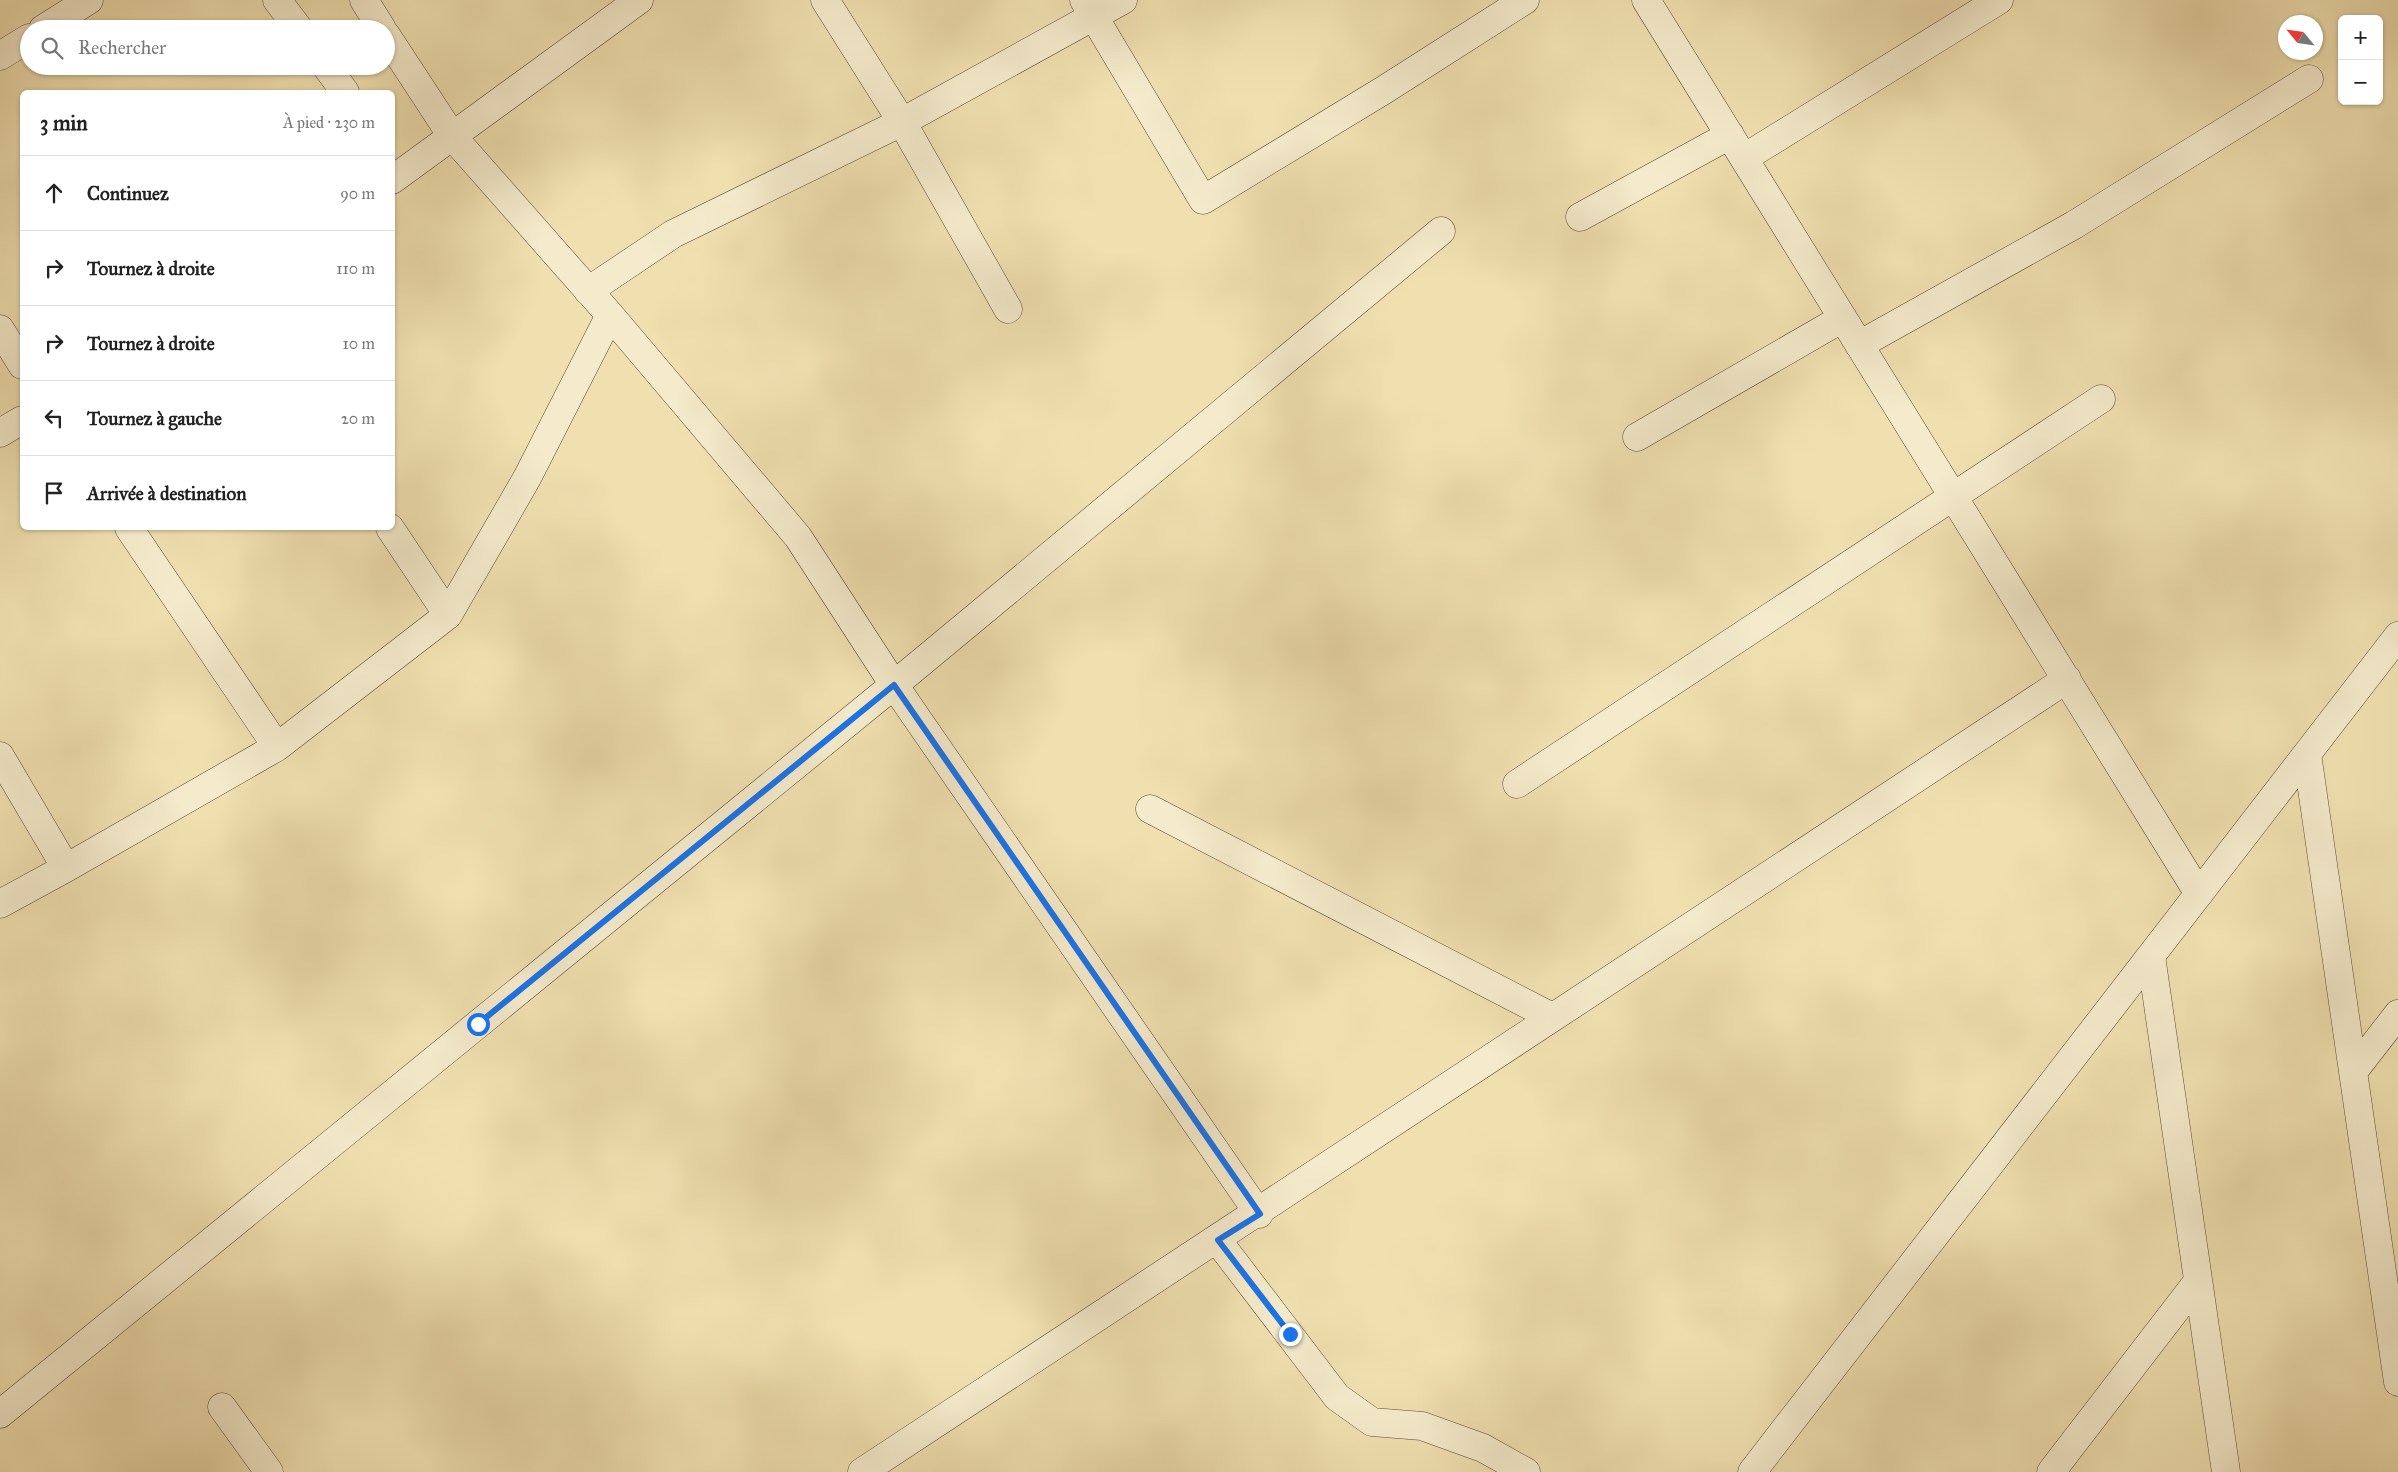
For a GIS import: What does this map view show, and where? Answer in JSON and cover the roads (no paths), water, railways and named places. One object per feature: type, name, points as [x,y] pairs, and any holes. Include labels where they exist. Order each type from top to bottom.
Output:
[{"type":"street","points":[[58,20],[89,0]]},
{"type":"street","points":[[278,0],[292,20]]},
{"type":"street","points":[[364,0],[376,20]]},
{"type":"street","points":[[396,169],[452,136],[639,0]]},
{"type":"street","points":[[825,0],[902,122],[1008,309]]},
{"type":"street","points":[[588,291],[673,234],[902,122],[1089,9],[1123,0]]},
{"type":"street","points":[[1089,9],[1203,200],[1384,90],[1525,0]]},
{"type":"street","points":[[1646,0],[2199,894]]},
{"type":"street","points":[[1744,158],[1999,0]]},
{"type":"street","points":[[0,56],[20,44]]},
{"type":"street","points":[[395,49],[452,136],[610,315],[798,537],[894,685],[1260,1214]]},
{"type":"street","points":[[333,75],[344,90]]},
{"type":"street","points":[[1859,345],[2074,225],[2308,79]]},
{"type":"street","points":[[1580,217],[1730,135]]},
{"type":"street","points":[[0,1414],[894,685],[1441,231]]},
{"type":"street","points":[[0,904],[277,747],[448,615],[527,478],[610,315]]},
{"type":"street","points":[[1637,437],[1843,318]]},
{"type":"street","points":[[0,329],[20,362]]},
{"type":"street","points":[[1517,784],[2101,399]]},
{"type":"street","points":[[0,434],[20,421]]},
{"type":"street","points":[[131,530],[277,747]]},
{"type":"street","points":[[391,530],[448,615]]},
{"type":"street","points":[[1752,1472],[2398,636]]},
{"type":"street","points":[[862,1472],[1260,1214],[1552,1017],[2067,679]]},
{"type":"street","points":[[2307,754],[2398,1382]]},
{"type":"street","points":[[0,756],[66,868]]},
{"type":"street","points":[[1150,809],[1552,1017]]},
{"type":"street","points":[[2151,956],[2226,1472]]},
{"type":"street","points":[[2353,1072],[2398,1014]]},
{"type":"street","points":[[1218,1240],[1338,1397],[1372,1422],[1422,1426],[1483,1448],[1526,1472]]},
{"type":"street","points":[[2051,1472],[2198,1281]]},
{"type":"street","points":[[222,1407],[269,1472]]}]
